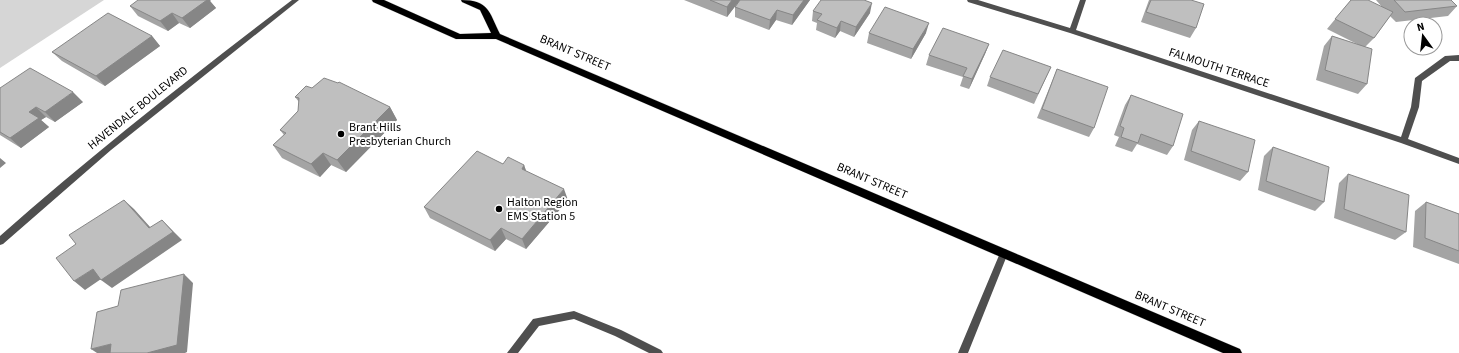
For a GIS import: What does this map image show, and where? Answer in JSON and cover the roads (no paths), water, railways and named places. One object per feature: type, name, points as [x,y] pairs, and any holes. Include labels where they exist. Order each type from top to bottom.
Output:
[{"type":"main road","name":"BRANT STREET","points":[[376,0],[459,36],[497,36],[1236,353]]},
{"type":"main road","points":[[465,0],[483,8],[497,36]]},
{"type":"street","name":"HAVENDALE BOULEVARD","points":[[0,241],[43,202],[146,116],[296,0]]},
{"type":"street","name":"FALMOUTH TERRACE","points":[[970,0],[1072,31],[1404,140],[1459,161]]},
{"type":"street","points":[[1072,31],[1083,0]]},
{"type":"street","points":[[1404,140],[1415,107],[1418,80],[1448,58],[1459,58]]},
{"type":"street","points":[[963,353],[1004,253]]},
{"type":"street","points":[[512,353],[536,322],[574,315],[618,333],[658,353]]},
{"type":"place","name":"Brant Hills Presbyterian Church","points":[[341,134]]},
{"type":"place","name":"Halton Region EMS Station 5","points":[[499,209]]}]
